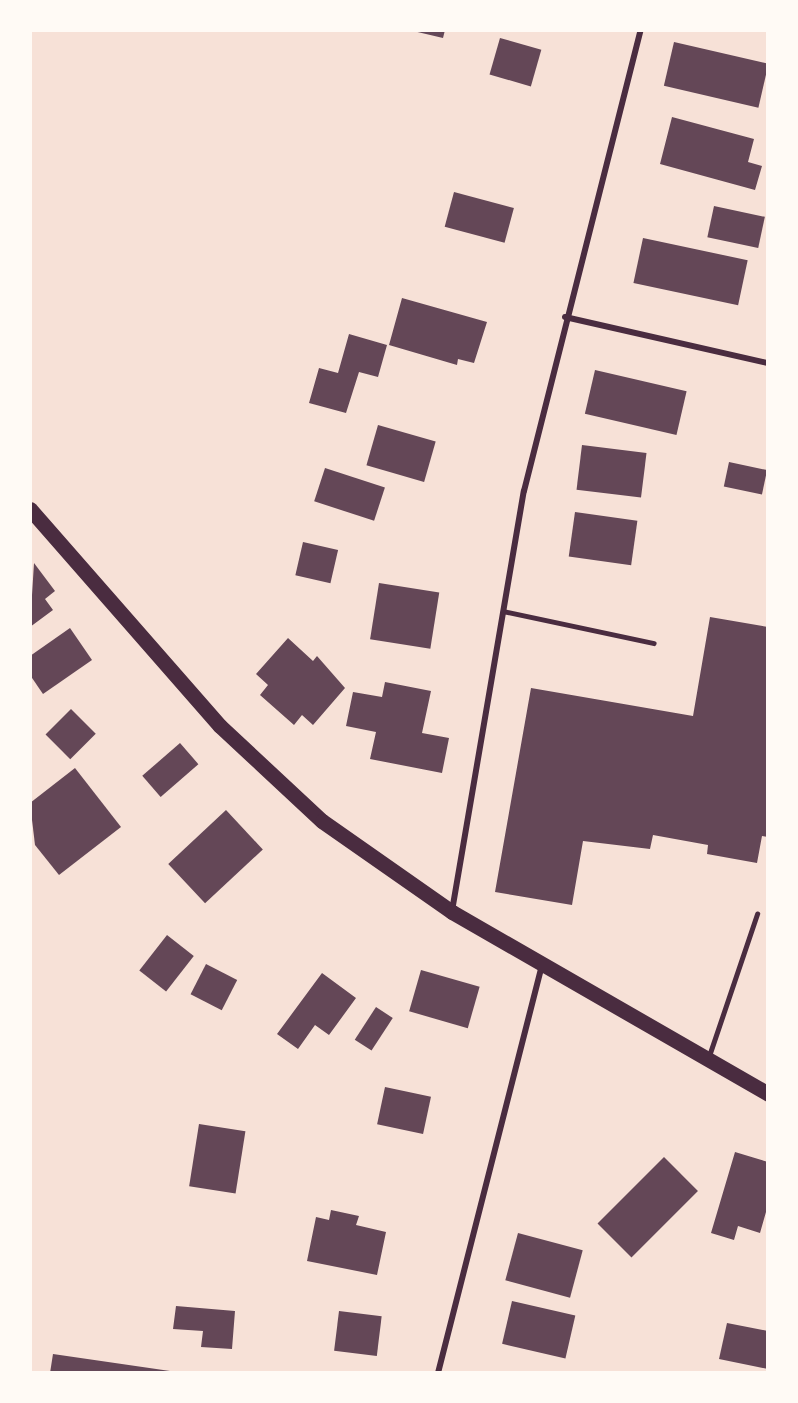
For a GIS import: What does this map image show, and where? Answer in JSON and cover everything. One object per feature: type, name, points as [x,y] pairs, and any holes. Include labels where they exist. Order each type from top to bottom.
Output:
[{"type":"main road","points":[[30,509],[220,726],[322,821],[452,912],[768,1094]]},
{"type":"street","points":[[452,912],[524,491],[565,316],[641,30]]},
{"type":"street","points":[[565,316],[768,363]]},
{"type":"street","points":[[438,1373],[543,963]]},
{"type":"lane","points":[[503,611],[654,643]]},
{"type":"lane","points":[[708,1059],[757,914]]},
{"type":"building","points":[[409,30],[445,30],[443,38]]},
{"type":"building","points":[[500,38],[541,50],[531,86],[490,75]]},
{"type":"building","points":[[674,42],[768,64],[758,108],[664,86]]},
{"type":"building","points":[[672,117],[754,139],[748,162],[762,166],[755,190],[660,164]]},
{"type":"building","points":[[454,192],[514,208],[505,243],[445,227]]},
{"type":"building","points":[[714,206],[765,217],[758,248],[707,237]]},
{"type":"building","points":[[643,238],[748,260],[738,305],[633,283]]},
{"type":"building","points":[[402,298],[487,322],[474,363],[458,359],[457,365],[389,345]]},
{"type":"building","points":[[349,334],[387,345],[378,377],[359,372],[346,413],[309,403],[319,368],[338,373]]},
{"type":"building","points":[[595,370],[687,391],[676,435],[585,414]]},
{"type":"building","points":[[378,425],[436,442],[424,482],[366,465]]},
{"type":"building","points":[[582,445],[647,453],[641,498],[577,490]]},
{"type":"building","points":[[729,462],[767,470],[762,495],[724,486]]},
{"type":"building","points":[[325,468],[385,487],[374,521],[314,501]]},
{"type":"building","points":[[575,512],[637,521],[631,565],[569,557]]},
{"type":"building","points":[[303,542],[338,550],[330,583],[295,575]]},
{"type":"building","points":[[34,563],[55,591],[45,599],[53,610],[30,627]]},
{"type":"building","points":[[379,583],[439,593],[430,649],[370,639]]},
{"type":"building","points":[[710,617],[768,627],[768,837],[762,836],[757,863],[707,854],[708,845],[653,835],[650,849],[583,841],[572,905],[495,892],[531,688],[693,716]]},
{"type":"building","points":[[70,628],[92,660],[43,694],[30,675],[30,656]]},
{"type":"building","points":[[288,638],[313,661],[317,656],[345,688],[313,725],[302,715],[294,725],[260,695],[268,685],[256,674]]},
{"type":"building","points":[[385,682],[431,691],[422,733],[449,738],[442,773],[370,759],[376,732],[346,726],[353,692],[382,697]]},
{"type":"building","points":[[71,709],[96,734],[70,759],[46,734]]},
{"type":"building","points":[[180,743],[198,764],[161,797],[142,776]]},
{"type":"building","points":[[75,768],[121,827],[59,875],[35,845],[30,803]]},
{"type":"building","points":[[226,810],[263,849],[205,903],[168,864]]},
{"type":"building","points":[[167,935],[194,956],[166,991],[139,970]]},
{"type":"building","points":[[206,964],[237,980],[222,1010],[191,994]]},
{"type":"building","points":[[421,970],[480,987],[468,1028],[409,1011]]},
{"type":"building","points":[[322,973],[356,998],[329,1035],[315,1025],[298,1049],[277,1034]]},
{"type":"building","points":[[376,1007],[393,1018],[372,1051],[355,1040]]},
{"type":"building","points":[[385,1087],[431,1097],[423,1134],[377,1124]]},
{"type":"building","points":[[199,1124],[245,1131],[236,1194],[189,1186]]},
{"type":"building","points":[[735,1152],[768,1162],[768,1205],[760,1233],[738,1226],[734,1240],[711,1233]]},
{"type":"building","points":[[664,1157],[698,1191],[631,1257],[598,1223]]},
{"type":"building","points":[[331,1210],[359,1216],[356,1225],[386,1232],[377,1275],[307,1261],[316,1217],[329,1220]]},
{"type":"building","points":[[518,1233],[583,1250],[570,1298],[505,1280]]},
{"type":"building","points":[[512,1301],[575,1316],[565,1358],[502,1344]]},
{"type":"building","points":[[176,1306],[235,1311],[232,1349],[201,1347],[203,1331],[173,1329]]},
{"type":"building","points":[[339,1311],[382,1316],[377,1356],[334,1351]]},
{"type":"building","points":[[727,1323],[768,1331],[768,1369],[719,1359]]},
{"type":"building","points":[[53,1354],[170,1371],[169,1373],[50,1373]]}]
